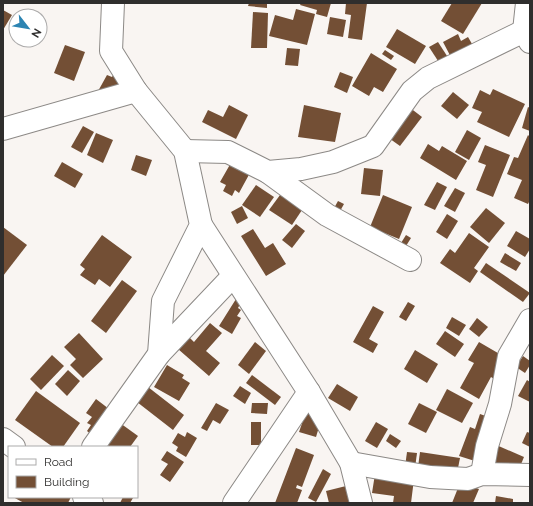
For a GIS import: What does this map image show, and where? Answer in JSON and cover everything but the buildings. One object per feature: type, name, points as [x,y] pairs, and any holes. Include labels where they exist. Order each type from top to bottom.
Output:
[{"type":"street","points":[[113,3],[111,51],[136,91],[185,151],[201,225],[309,392],[351,463],[361,503]]},
{"type":"street","points":[[268,172],[302,169],[334,162],[373,146],[412,91],[428,78],[527,37],[527,3]]},
{"type":"street","points":[[3,129],[136,91]]},
{"type":"street","points":[[185,151],[228,152],[268,172],[326,214],[410,260]]},
{"type":"street","points":[[159,354],[163,301],[201,225]]},
{"type":"street","points":[[94,446],[159,354],[233,276]]},
{"type":"street","points":[[482,474],[500,404],[509,356],[530,320]]},
{"type":"street","points":[[234,503],[309,392]]},
{"type":"street","points":[[3,439],[13,446]]},
{"type":"street","points":[[351,463],[430,477],[468,479],[482,474],[530,476]]}]
